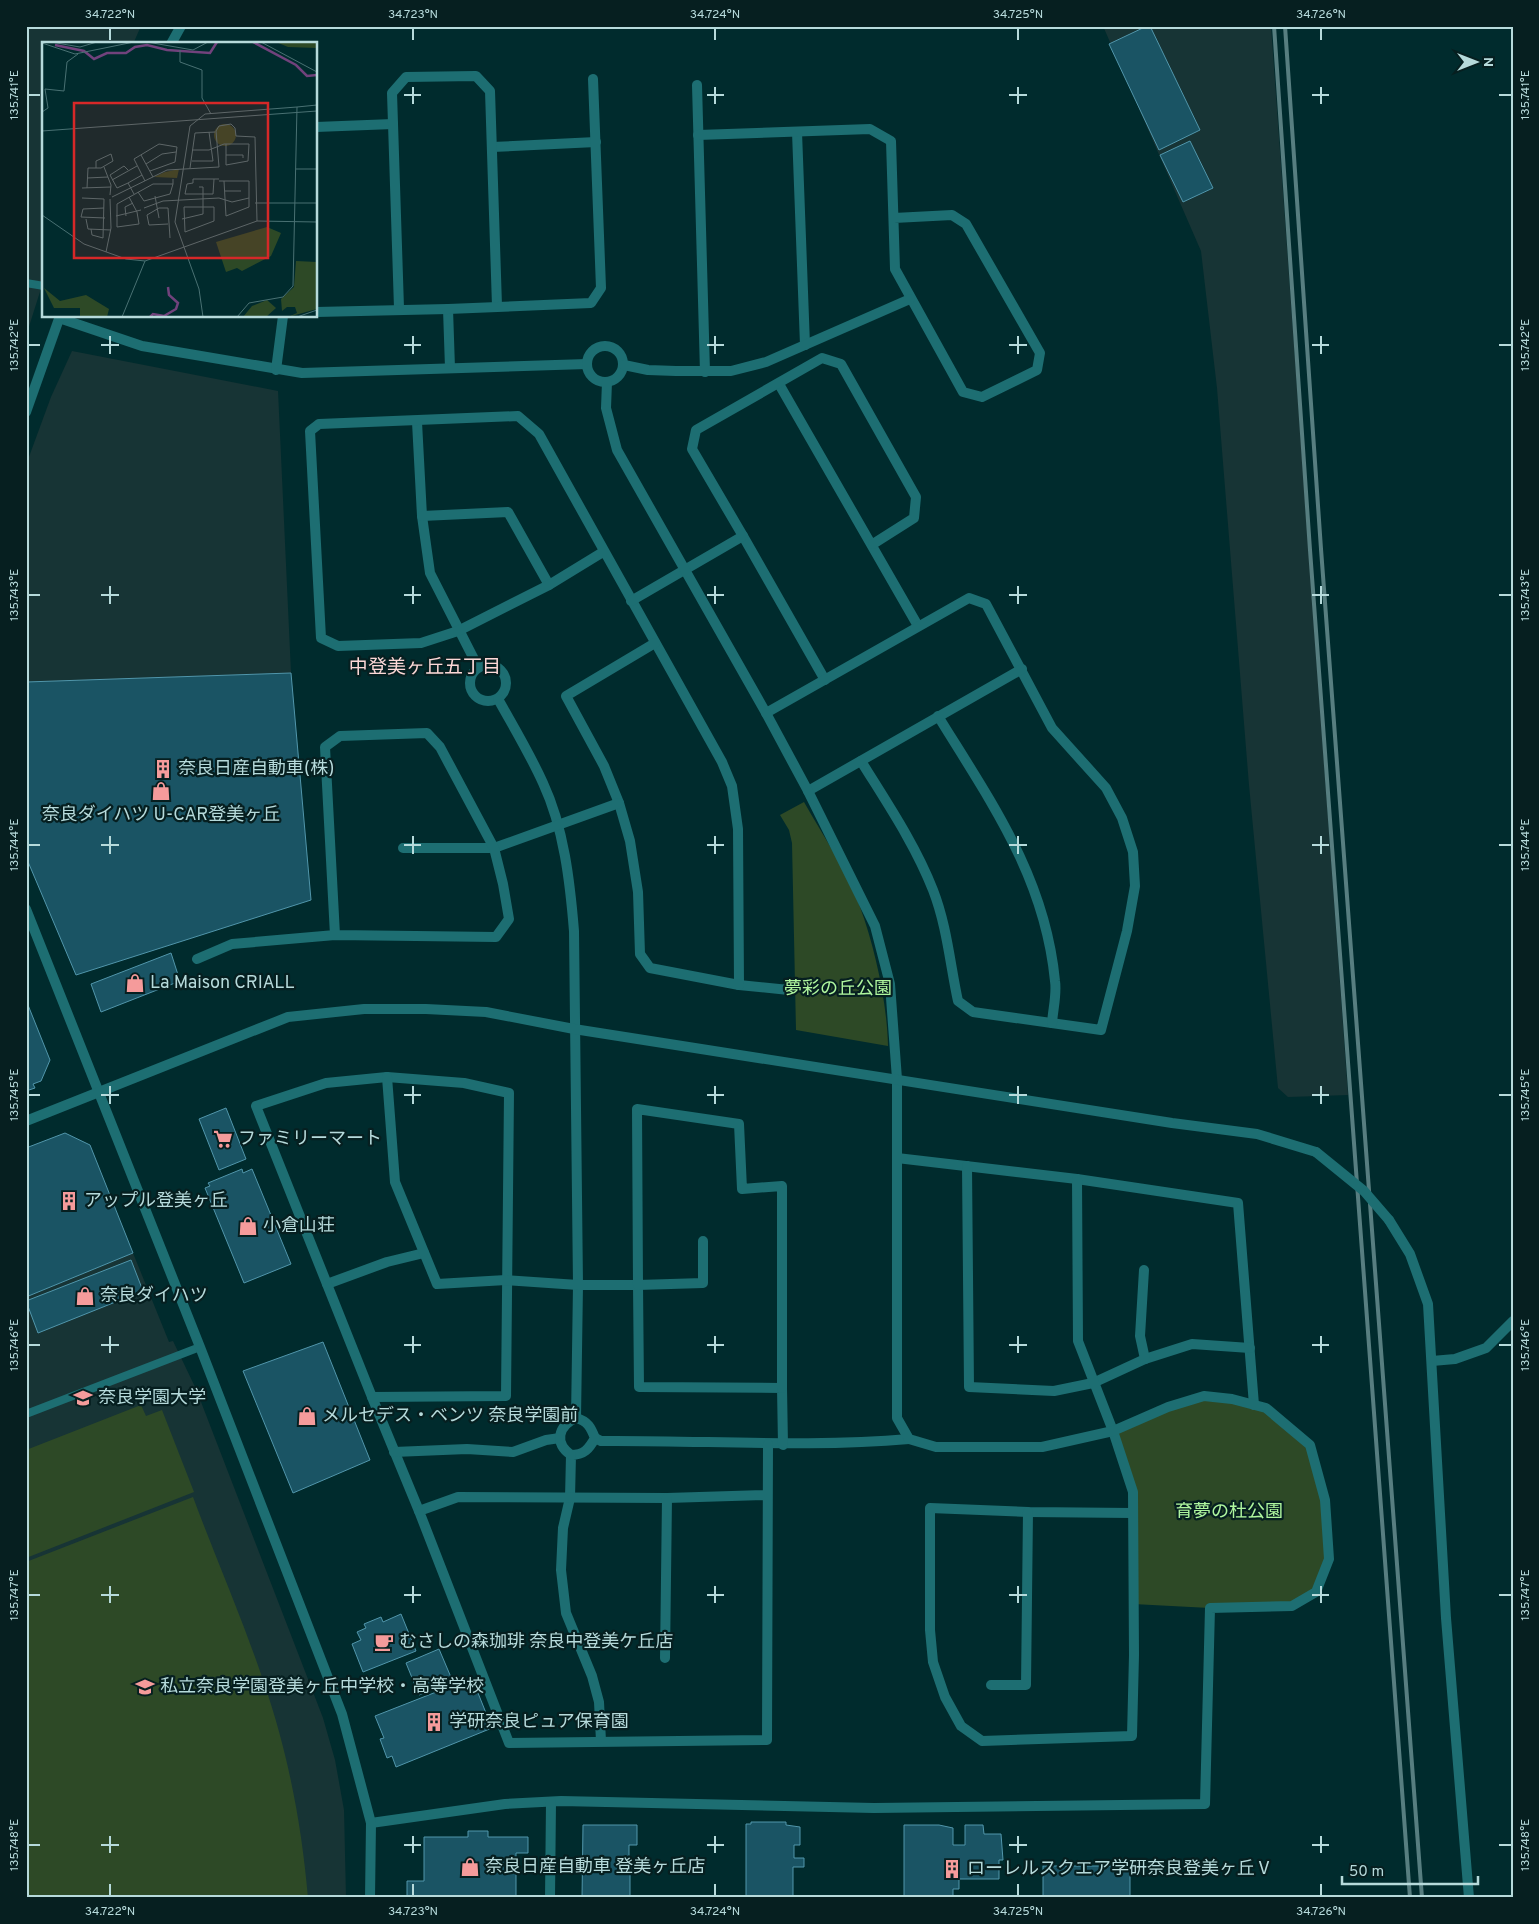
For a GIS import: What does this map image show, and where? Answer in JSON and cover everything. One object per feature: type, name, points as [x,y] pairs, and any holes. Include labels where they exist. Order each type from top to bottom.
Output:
[{"type":"street","points":[[172,42],[181,26]]},
{"type":"street","points":[[399,308],[392,92],[406,77],[476,76],[490,91],[497,306]]},
{"type":"street","points":[[318,312],[591,303],[601,288],[593,79]]},
{"type":"street","points":[[697,85],[705,372]]},
{"type":"street","points":[[318,127],[393,124]]},
{"type":"street","points":[[698,135],[870,128],[891,141],[895,269],[910,299],[964,392],[982,397],[1037,370],[1040,353],[966,224],[952,214],[894,218]]},
{"type":"street","points":[[797,132],[806,346]]},
{"type":"street","points":[[492,146],[596,142]]},
{"type":"street","points":[[624,365],[648,370],[731,371],[766,362],[806,346],[910,299]]},
{"type":"street","points":[[448,309],[450,368]]},
{"type":"street","points":[[26,412],[59,318]]},
{"type":"street","points":[[62,318],[142,346],[302,373],[587,364]]},
{"type":"street","points":[[276,370],[283,318]]},
{"type":"street","points":[[600,346],[606,346],[620,354],[624,365],[620,375],[607,382],[595,379],[591,375],[587,364],[591,353],[600,346]]},
{"type":"street","points":[[824,680],[692,449],[696,430],[822,358],[841,364],[916,497],[914,518],[873,544]]},
{"type":"street","points":[[607,382],[606,408],[617,450],[766,713],[875,926],[890,984],[897,1079],[897,1418],[909,1440]]},
{"type":"street","points":[[779,384],[873,544],[918,626]]},
{"type":"street","points":[[603,552],[549,585],[458,631],[421,642],[338,646],[321,638],[310,431],[319,424],[416,422],[518,416],[539,434],[603,552],[722,762],[732,786],[738,829],[740,985]]},
{"type":"street","points":[[416,422],[422,516],[430,573],[478,667]]},
{"type":"street","points":[[422,516],[508,512],[549,585]]},
{"type":"street","points":[[631,601],[742,536]]},
{"type":"street","points":[[766,713],[969,598],[986,604],[1052,728],[1106,788],[1122,818],[1133,852],[1135,886],[1128,931],[1101,1030],[973,1012],[958,1001],[947,941],[934,891],[907,834],[861,760]]},
{"type":"street","points":[[655,643],[566,696],[604,766],[619,803],[630,841],[638,892],[640,954],[650,968],[740,985],[789,990]]},
{"type":"street","points":[[489,664],[500,668],[504,673],[506,678],[505,690],[498,698],[486,701],[480,699],[471,690],[470,677],[478,667],[489,664]]},
{"type":"street","points":[[808,792],[1022,669]]},
{"type":"street","points":[[498,698],[543,784],[558,826],[570,886],[574,931],[578,1285],[576,1418]]},
{"type":"street","points":[[938,716],[1008,828],[1032,880],[1056,982],[1052,1023]]},
{"type":"street","points":[[197,959],[232,944],[335,935],[496,937],[509,919],[494,848],[440,746],[427,733],[340,736],[325,747],[335,935]]},
{"type":"street","points":[[403,848],[494,848],[619,803]]},
{"type":"street","points":[[26,909],[200,1347],[342,1714],[371,1822],[370,1898]]},
{"type":"street","points":[[26,1121],[288,1017],[364,1009],[426,1009],[486,1012],[574,1029],[1172,1123],[1257,1134],[1316,1152],[1364,1191],[1389,1220],[1410,1254],[1428,1304],[1446,1618],[1469,1898]]},
{"type":"street","points":[[387,1077],[395,1182],[437,1284],[506,1280],[578,1285],[703,1282],[703,1241]]},
{"type":"street","points":[[372,1398],[506,1396],[508,1093],[464,1083],[387,1077],[326,1083],[256,1106],[372,1398],[419,1511],[510,1743],[767,1740],[768,1444]]},
{"type":"street","points":[[782,1388],[639,1387],[637,1109],[740,1124],[742,1189],[782,1186],[783,1445]]},
{"type":"street","points":[[897,1158],[1077,1179],[1238,1203],[1254,1405]]},
{"type":"street","points":[[967,1166],[969,1387],[1054,1391],[1093,1383],[1145,1359],[1192,1344],[1250,1348]]},
{"type":"street","points":[[1077,1179],[1078,1342],[1113,1431],[1133,1492],[1134,1655],[1132,1736],[982,1741],[961,1726],[945,1697],[933,1662],[930,1630],[930,1508],[1028,1512],[1132,1513]]},
{"type":"street","points":[[327,1284],[387,1262],[424,1253]]},
{"type":"street","points":[[1144,1270],[1140,1336],[1145,1359]]},
{"type":"street","points":[[1432,1361],[1455,1359],[1486,1348],[1513,1321]]},
{"type":"street","points":[[371,1822],[505,1804],[551,1802],[874,1808],[1205,1804],[1210,1608],[1292,1606],[1316,1592],[1329,1559],[1325,1500],[1310,1445],[1266,1408],[1232,1399],[1204,1396],[1168,1407],[1113,1431],[1042,1447],[936,1447],[909,1440],[783,1445],[601,1441],[595,1438],[584,1420],[576,1418],[566,1422],[562,1427],[560,1438],[564,1450],[571,1455],[580,1455],[590,1448],[595,1438]]},
{"type":"street","points":[[394,1452],[467,1449],[513,1452],[546,1440],[560,1438]]},
{"type":"street","points":[[571,1455],[570,1498],[563,1528],[562,1553],[566,1613],[592,1676],[599,1702],[601,1741]]},
{"type":"street","points":[[419,1511],[458,1497],[667,1498],[767,1495]]},
{"type":"street","points":[[665,1658],[667,1498]]},
{"type":"street","points":[[991,1685],[1026,1685],[1028,1512]]},
{"type":"street","points":[[550,1898],[551,1802]]},
{"type":"lane","points":[[26,283],[42,286]]},
{"type":"lane","points":[[26,1414],[200,1347]]},
{"type":"shaded area","points":[[26,26],[141,26],[134,42],[42,42],[42,285],[26,336]]},
{"type":"shaded area","points":[[1103,26],[1271,26],[1348,1095],[1288,1097],[1278,1088],[1249,785],[1217,388],[1201,251]]},
{"type":"shaded area","points":[[72,351],[278,391],[291,673],[26,682],[26,465],[51,397]]},
{"type":"shaded area","points":[[133,1253],[169,1342],[173,1341],[196,1389],[323,1718],[335,1760],[344,1810],[346,1898],[26,1898],[26,1297]]},
{"type":"green space","name":"夢彩の丘公園","points":[[804,802],[842,866],[860,907],[871,940],[879,975],[888,1046],[796,1030],[792,843],[789,830],[780,815]]},
{"type":"green space","name":"育夢の杜公園","points":[[1204,1396],[1266,1408],[1310,1445],[1325,1500],[1329,1559],[1316,1592],[1292,1606],[1210,1608],[1133,1604],[1133,1492],[1113,1431]]},
{"type":"green space","points":[[141,1405],[146,1416],[162,1410],[194,1492],[26,1558],[26,1450]]},
{"type":"green space","name":"私立奈良学園登美ヶ丘中学校・高等学校","points":[[193,1497],[256,1659],[277,1725],[297,1811],[308,1898],[26,1898],[26,1562]]},
{"type":"building","points":[[1150,26],[1200,130],[1159,150],[1109,44]]},
{"type":"building","points":[[1190,141],[1213,188],[1183,202],[1160,155]]},
{"type":"building","name":"奈良日産自動車(株)","points":[[291,673],[311,900],[76,975],[26,857],[26,682]]},
{"type":"building","name":"La Maison CRIALL","points":[[171,953],[180,981],[101,1012],[91,984]]},
{"type":"building","points":[[26,1000],[50,1060],[41,1081],[33,1084],[35,1088],[26,1091]]},
{"type":"building","name":"ファミリーマート","points":[[226,1108],[246,1159],[219,1170],[199,1119]]},
{"type":"building","name":"アップル登美ヶ丘","points":[[65,1133],[90,1145],[133,1253],[26,1297],[26,1148]]},
{"type":"building","name":"小倉山荘","points":[[242,1169],[243,1173],[252,1169],[291,1264],[244,1283],[205,1188],[210,1186],[208,1183]]},
{"type":"building","name":"奈良ダイハツ","points":[[131,1260],[143,1291],[38,1333],[26,1301]]},
{"type":"building","name":"メルセデス・ベンツ 奈良学園前","points":[[323,1342],[370,1460],[293,1493],[243,1371]]},
{"type":"building","name":"むさしの森珈琲 奈良中登美ケ丘店","points":[[401,1614],[416,1651],[363,1672],[352,1644],[361,1640],[357,1632],[366,1628],[364,1624],[381,1617],[383,1622]]},
{"type":"building","points":[[439,1649],[453,1682],[419,1695],[406,1663]]},
{"type":"building","name":"学研奈良ピュア保育園","points":[[472,1678],[492,1728],[396,1767],[392,1756],[387,1758],[380,1739],[384,1738],[375,1716]]},
{"type":"building","points":[[751,1822],[786,1822],[786,1825],[800,1827],[800,1845],[794,1845],[794,1858],[804,1858],[804,1867],[793,1867],[793,1898],[746,1898],[746,1824],[751,1824]]},
{"type":"building","points":[[583,1825],[637,1825],[637,1845],[629,1845],[629,1862],[639,1862],[639,1871],[630,1871],[630,1898],[582,1898]]},
{"type":"building","name":"ローレルスクエア学研奈良登美ヶ丘Ⅴ","points":[[904,1825],[939,1825],[953,1828],[953,1845],[965,1845],[965,1825],[983,1825],[984,1834],[1001,1834],[1003,1860],[999,1860],[999,1879],[959,1879],[959,1889],[953,1889],[953,1898],[904,1898]]},
{"type":"building","name":"奈良日産自動車 登美ヶ丘店","points":[[468,1831],[488,1831],[488,1837],[528,1837],[528,1853],[516,1853],[516,1898],[407,1898],[407,1881],[424,1881],[424,1837],[468,1837]]},
{"type":"building","points":[[1043,1866],[1130,1866],[1130,1898],[1043,1898]]},
{"type":"railway","points":[[1274,26],[1310,550],[1410,1898]]},
{"type":"railway","points":[[1285,26],[1321,549],[1422,1898]]},
{"type":"place","name":"奈良日産自動車(株)","points":[[163,769]]},
{"type":"place","name":"奈良ダイハツ U-CAR登美ヶ丘","points":[[161,791]]},
{"type":"place","name":"La Maison CRIALL","points":[[135,983]]},
{"type":"place","name":"ファミリーマート","points":[[223,1139]]},
{"type":"place","name":"アップル登美ヶ丘","points":[[69,1201]]},
{"type":"place","name":"小倉山荘","points":[[248,1226]]},
{"type":"place","name":"奈良ダイハツ","points":[[85,1296]]},
{"type":"place","name":"奈良学園大学","points":[[83,1398]]},
{"type":"place","name":"メルセデス・ベンツ 奈良学園前","points":[[307,1416]]},
{"type":"place","name":"むさしの森珈琲 奈良中登美ケ丘店","points":[[384,1642]]},
{"type":"place","name":"私立奈良学園登美ヶ丘中学校・高等学校","points":[[145,1687]]},
{"type":"place","name":"学研奈良ピュア保育園","points":[[434,1722]]},
{"type":"place","name":"奈良日産自動車 登美ヶ丘店","points":[[470,1867]]},
{"type":"place","name":"ローレルスクエア学研奈良登美ヶ丘Ⅴ","points":[[952,1869]]},
{"type":"district","name":"中登美ヶ丘五丁目","points":[[425,668]]}]
